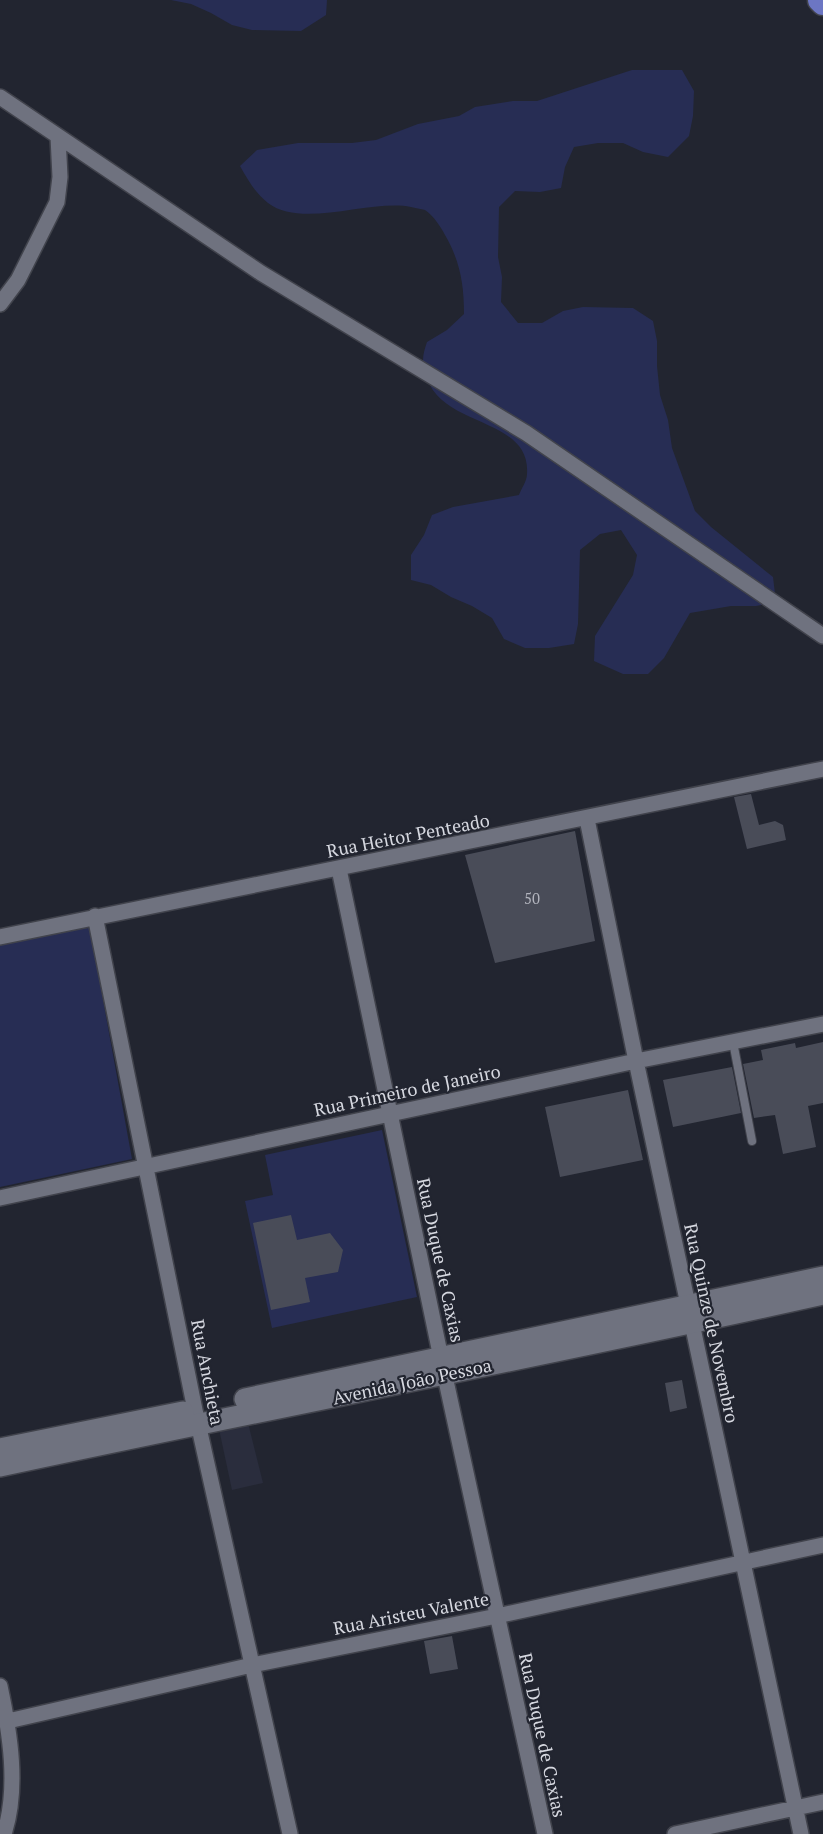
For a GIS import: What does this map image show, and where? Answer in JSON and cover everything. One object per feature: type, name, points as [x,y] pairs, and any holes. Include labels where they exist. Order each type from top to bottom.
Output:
[{"type":"main road","name":"Avenida João Pessoa","points":[[0,1466],[26,1452],[819,1286]]},
{"type":"main road","name":"Avenida João Pessoa","points":[[0,1449],[26,1452]]},
{"type":"street","points":[[0,97],[261,273],[526,433],[823,636]]},
{"type":"street","points":[[0,304],[18,280],[57,202],[60,177],[58,136]]},
{"type":"street","name":"Rua Heitor Penteado","points":[[0,937],[823,770]]},
{"type":"street","name":"Rua Quinze de Novembro","points":[[587,819],[636,1061],[801,1834]]},
{"type":"street","name":"Rua Duque de Caxias","points":[[339,869],[443,1366],[545,1834]]},
{"type":"street","name":"Rua Anchieta","points":[[95,916],[148,1166],[197,1417],[290,1834]]},
{"type":"street","name":"Rua Primeiro de Janeiro","points":[[0,1198],[390,1113],[823,1024]]},
{"type":"street","name":"Rua Aristeu Valente","points":[[8,1721],[252,1665],[497,1616],[823,1545]]},
{"type":"street","points":[[0,1686],[8,1721],[12,1783],[8,1822],[4,1834]]},
{"type":"street","points":[[675,1834],[823,1802]]},
{"type":"lane","points":[[733,1042],[752,1141]]},
{"type":"shaded area","points":[[171,0],[327,0],[326,15],[301,31],[252,30],[232,25],[191,4]]},
{"type":"shaded area","points":[[632,70],[682,70],[694,91],[689,136],[668,157],[643,152],[623,143],[598,143],[574,147],[565,167],[561,188],[540,192],[515,191],[499,207],[498,257],[502,277],[501,302],[518,323],[542,323],[563,311],[583,307],[633,308],[653,321],[657,341],[660,395],[668,420],[672,448],[695,511],[711,527],[773,577],[776,602],[690,613],[664,658],[648,674],[623,674],[594,661],[595,636],[633,575],[637,555],[621,530],[600,534],[580,550],[578,624],[574,644],[549,648],[525,648],[504,639],[492,618],[472,606],[431,585],[411,580],[411,555],[424,535],[432,515],[453,507],[519,495],[527,477],[525,456],[515,442],[501,432],[450,406],[436,394],[427,378],[423,358],[427,342],[447,330],[464,314],[462,283],[454,254],[439,225],[425,210],[395,206],[318,214],[282,210],[259,195],[240,166],[257,150],[298,143],[352,143],[376,140],[418,124],[459,116],[475,107],[513,101],[537,101]]},
{"type":"shaded area","points":[[89,923],[132,1159],[0,1187],[0,943]]},
{"type":"shaded area","points":[[382,1130],[417,1297],[272,1328],[245,1201],[273,1195],[265,1155]]},
{"type":"shaded area","points":[[248,1423],[263,1483],[232,1490],[219,1429]]},
{"type":"building","points":[[751,794],[759,825],[775,821],[783,825],[786,840],[747,849],[734,797]]},
{"type":"building","points":[[575,831],[595,941],[495,963],[465,855]]},
{"type":"building","points":[[823,1042],[823,1103],[808,1106],[816,1147],[783,1154],[775,1115],[754,1118],[743,1064],[763,1060],[761,1050],[795,1043],[796,1048]]},
{"type":"building","points":[[732,1067],[741,1113],[673,1127],[663,1080]]},
{"type":"building","points":[[628,1090],[643,1160],[560,1177],[545,1107]]},
{"type":"building","points":[[291,1215],[297,1240],[330,1233],[343,1250],[338,1272],[305,1278],[310,1302],[271,1310],[253,1223]]},
{"type":"building","points":[[682,1380],[687,1408],[670,1412],[665,1383]]},
{"type":"building","points":[[452,1636],[458,1669],[430,1674],[424,1641]]}]
